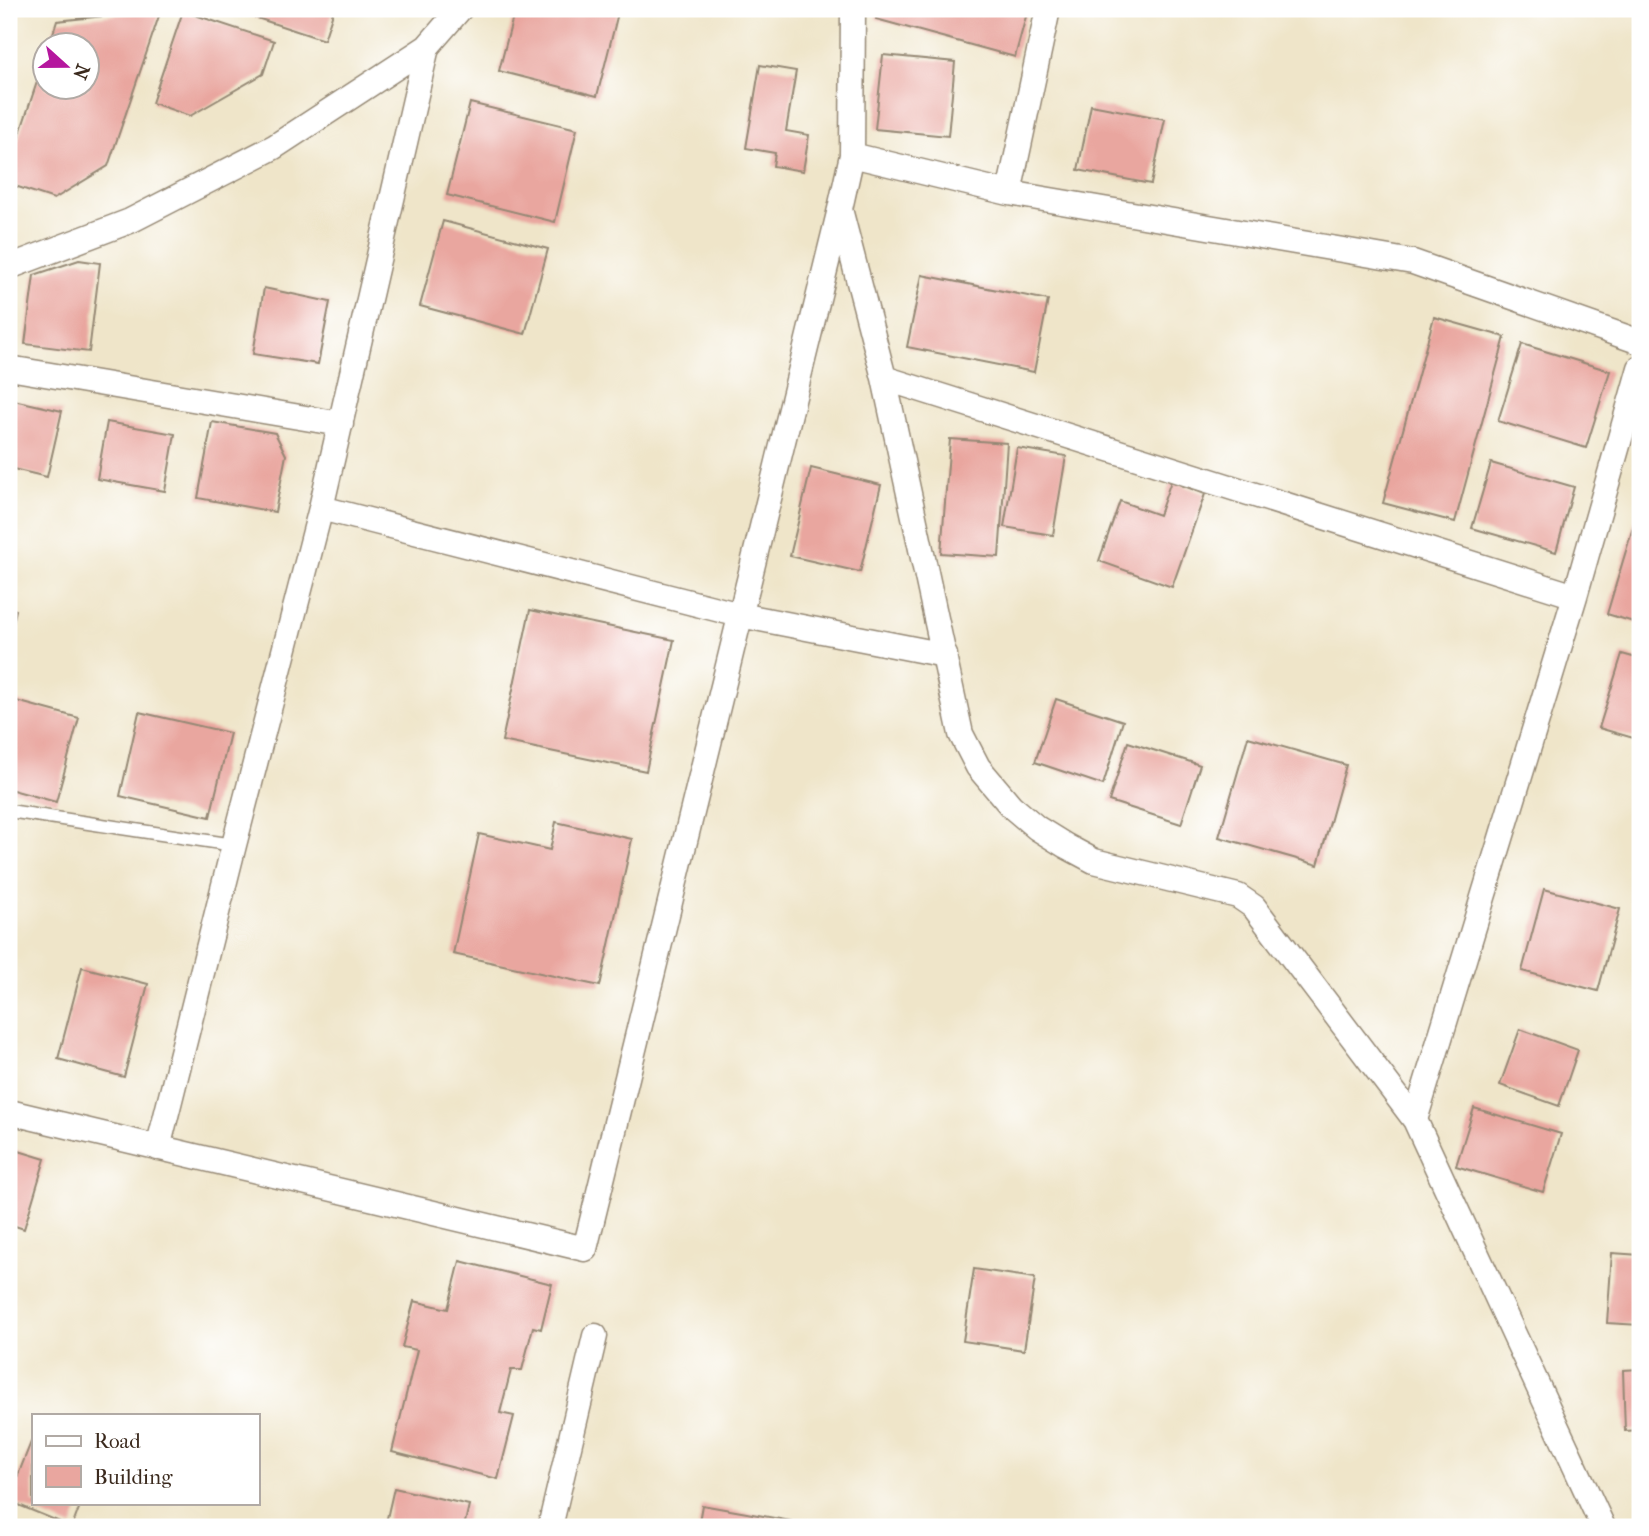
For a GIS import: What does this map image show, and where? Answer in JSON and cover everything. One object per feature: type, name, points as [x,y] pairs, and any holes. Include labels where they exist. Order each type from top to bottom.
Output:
[{"type":"street","points":[[9,268],[130,221],[274,147],[427,47],[460,9]]},
{"type":"street","points":[[9,1112],[585,1249],[852,155],[853,9]]},
{"type":"street","points":[[1009,193],[1048,9]]},
{"type":"street","points":[[158,1148],[321,508],[427,47]]},
{"type":"street","points":[[852,155],[1009,193],[1413,262],[1640,342]]},
{"type":"street","points":[[840,209],[884,378],[961,734],[978,767],[1011,806],[1037,828],[1094,861],[1238,896],[1254,907],[1415,1120],[1603,1527]]},
{"type":"street","points":[[9,368],[341,425]]},
{"type":"street","points":[[1415,1120],[1575,596],[1640,368]]},
{"type":"street","points":[[884,378],[1575,596]]},
{"type":"street","points":[[321,508],[740,615],[945,655]]},
{"type":"street","points":[[551,1527],[595,1336]]},
{"type":"lane","points":[[9,811],[234,845]]},
{"type":"building","points":[[253,9],[334,9],[324,40],[251,16]]},
{"type":"building","points":[[515,9],[619,9],[597,96],[499,71]]},
{"type":"building","points":[[877,9],[1028,9],[1015,57],[876,19]]},
{"type":"building","points":[[161,10],[108,166],[54,199],[9,184],[9,166],[32,97],[32,102],[102,102],[102,32],[53,32],[57,21]]},
{"type":"building","points":[[183,11],[274,41],[263,74],[190,116],[152,103]]},
{"type":"building","points":[[883,55],[955,62],[948,136],[875,129]]},
{"type":"building","points":[[760,65],[796,71],[786,131],[809,135],[803,171],[773,166],[775,153],[746,148]]},
{"type":"building","points":[[470,103],[577,129],[555,222],[447,195]]},
{"type":"building","points":[[1091,105],[1165,119],[1151,184],[1078,170]]},
{"type":"building","points":[[443,221],[548,249],[525,334],[420,306]]},
{"type":"building","points":[[79,260],[100,263],[89,352],[25,344],[34,275]]},
{"type":"building","points":[[922,275],[1048,300],[1034,372],[907,347]]},
{"type":"building","points":[[264,288],[330,302],[318,364],[253,354]]},
{"type":"building","points":[[1434,317],[1505,337],[1455,522],[1383,503]]},
{"type":"building","points":[[1522,344],[1610,371],[1586,448],[1498,421]]},
{"type":"building","points":[[9,399],[62,411],[47,477],[9,468]]},
{"type":"building","points":[[107,422],[175,434],[165,491],[97,479]]},
{"type":"building","points":[[212,422],[275,433],[286,455],[275,512],[198,498]]},
{"type":"building","points":[[950,439],[1007,443],[999,557],[941,553]]},
{"type":"building","points":[[1017,448],[1066,456],[1053,535],[1004,527]]},
{"type":"building","points":[[1491,463],[1574,487],[1556,552],[1472,528]]},
{"type":"building","points":[[811,468],[881,485],[860,572],[790,556]]},
{"type":"building","points":[[1171,481],[1205,494],[1172,587],[1099,561],[1120,501],[1159,515]]},
{"type":"building","points":[[1640,504],[1640,624],[1607,614]]},
{"type":"building","points":[[9,608],[16,610],[10,636],[9,636]]},
{"type":"building","points":[[530,610],[674,640],[646,771],[502,741]]},
{"type":"building","points":[[1622,654],[1640,659],[1640,740],[1599,728]]},
{"type":"building","points":[[9,699],[79,718],[56,802],[9,789]]},
{"type":"building","points":[[1056,699],[1123,721],[1103,785],[1035,762]]},
{"type":"building","points":[[139,712],[230,733],[210,817],[120,796]]},
{"type":"building","points":[[1248,737],[1346,765],[1318,865],[1219,837]]},
{"type":"building","points":[[1128,742],[1200,765],[1181,824],[1109,801]]},
{"type":"building","points":[[556,822],[632,839],[600,986],[453,954],[479,834],[550,850]]},
{"type":"building","points":[[1544,889],[1620,909],[1598,991],[1522,971]]},
{"type":"building","points":[[82,967],[148,984],[124,1077],[58,1059]]},
{"type":"building","points":[[1520,1029],[1578,1050],[1559,1106],[1500,1085]]},
{"type":"building","points":[[1474,1108],[1561,1134],[1543,1192],[1456,1166]]},
{"type":"building","points":[[9,1148],[45,1159],[24,1229],[9,1224]]},
{"type":"building","points":[[1612,1253],[1640,1255],[1640,1325],[1607,1323]]},
{"type":"building","points":[[460,1261],[552,1284],[541,1329],[533,1327],[522,1370],[511,1370],[500,1413],[514,1416],[498,1479],[392,1452],[417,1350],[402,1347],[414,1301],[448,1309]]},
{"type":"building","points":[[974,1269],[1035,1278],[1024,1350],[963,1341]]},
{"type":"building","points":[[9,1295],[14,1297],[10,1316],[9,1316]]},
{"type":"building","points":[[1640,1369],[1640,1430],[1625,1431],[1623,1370]]},
{"type":"building","points":[[32,1440],[32,1504],[81,1504],[72,1527],[9,1501]]},
{"type":"building","points":[[394,1488],[469,1505],[464,1527],[385,1527]]},
{"type":"building","points":[[702,1505],[791,1521],[790,1527],[698,1527]]}]
